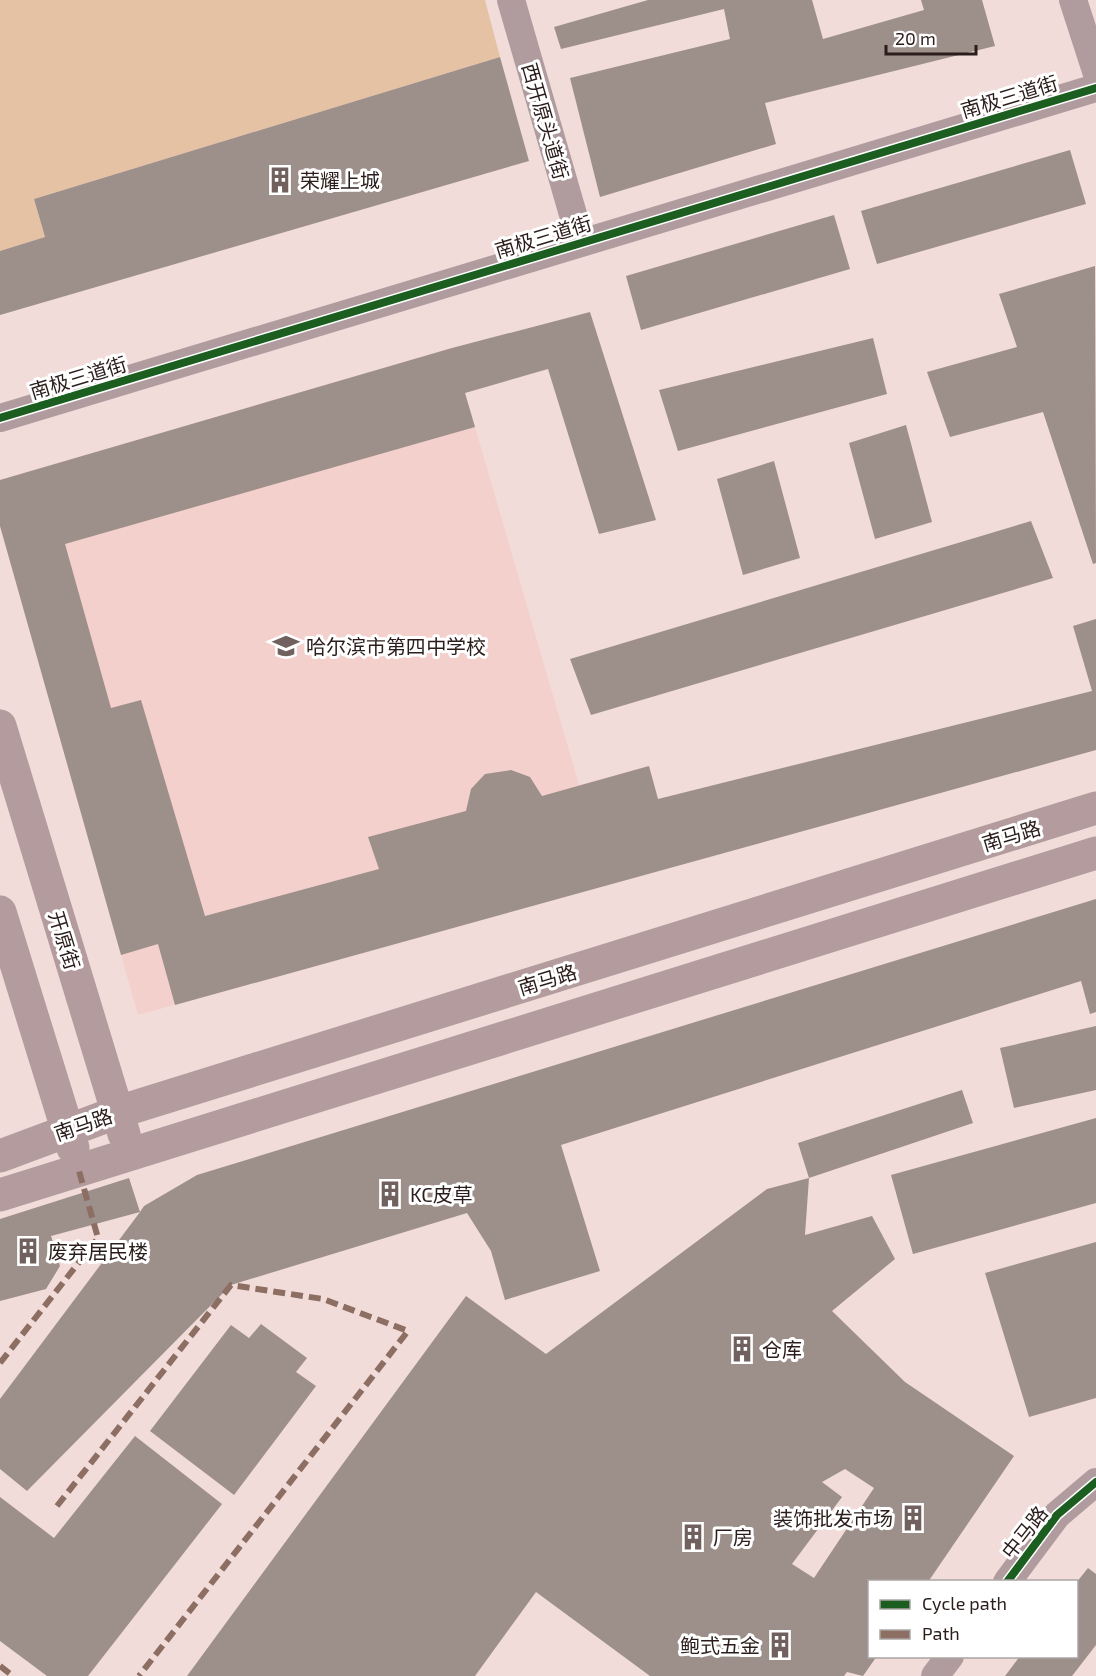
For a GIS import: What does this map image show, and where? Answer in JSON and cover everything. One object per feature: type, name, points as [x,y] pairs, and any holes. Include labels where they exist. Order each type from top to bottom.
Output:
[{"type":"main road","name":"开原街","points":[[0,726],[131,1155]]},
{"type":"main road","name":"南马路","points":[[0,1156],[118,1112],[1096,808]]},
{"type":"main road","points":[[0,1195],[1096,853]]},
{"type":"main road","points":[[0,912],[79,1171]]},
{"type":"street","name":"西开原头道街","points":[[511,0],[581,242]]},
{"type":"street","points":[[1073,0],[1096,70]]},
{"type":"street","name":"南极三道街","points":[[0,418],[1096,88]]},
{"type":"street","name":"中马路","points":[[1008,1580],[1057,1515],[1096,1482]]},
{"type":"street","points":[[935,1676],[948,1658]]},
{"type":"shaded area","points":[[0,0],[485,0],[500,57],[34,199],[45,237],[0,251]]},
{"type":"shaded area","name":"哈尔滨市第四中学校","points":[[452,348],[579,785],[649,766],[677,865],[138,1015],[0,526],[0,480]]},
{"type":"building","points":[[648,0],[812,0],[823,39],[924,10],[921,0],[982,0],[995,46],[765,103],[776,144],[600,197],[570,78],[730,39],[724,9],[561,49],[554,27]]},
{"type":"building","name":"荣耀上城","points":[[500,57],[529,161],[0,315],[0,251],[45,237],[34,199]]},
{"type":"building","points":[[1070,150],[1086,204],[877,264],[861,211]]},
{"type":"building","points":[[834,215],[850,269],[641,330],[626,276]]},
{"type":"building","points":[[1095,266],[1096,563],[1093,564],[1043,412],[950,437],[927,372],[1017,347],[999,294]]},
{"type":"building","points":[[590,312],[656,520],[599,534],[548,369],[465,393],[475,427],[65,544],[111,708],[141,700],[205,916],[379,869],[368,837],[466,811],[471,789],[485,774],[511,770],[530,777],[542,796],[649,766],[658,799],[1092,691],[1073,626],[1096,619],[1096,750],[175,1005],[158,944],[121,955],[0,526],[0,480],[452,348]]},
{"type":"building","points":[[873,338],[887,394],[678,451],[659,390]]},
{"type":"building","points":[[906,425],[932,522],[875,539],[849,443]]},
{"type":"building","points":[[774,461],[800,558],[743,575],[717,479]]},
{"type":"building","points":[[1031,521],[1053,578],[591,715],[570,659]]},
{"type":"building","points":[[1096,899],[1096,1012],[1090,1014],[1081,981],[561,1145],[600,1271],[505,1300],[491,1251],[467,1213],[231,1285],[27,1491],[0,1469],[0,1399],[144,1206],[197,1175]]},
{"type":"building","points":[[1096,1026],[1096,1090],[1014,1108],[1000,1048]]},
{"type":"building","points":[[962,1090],[973,1123],[809,1178],[798,1143]]},
{"type":"building","points":[[1096,1118],[1096,1203],[913,1254],[891,1175]]},
{"type":"building","points":[[129,1178],[140,1212],[51,1236],[60,1266],[46,1289],[0,1301],[0,1219]]},
{"type":"building","points":[[809,1178],[805,1235],[872,1216],[895,1259],[832,1311],[905,1382],[1014,1456],[929,1580],[868,1580],[868,1658],[876,1658],[863,1676],[847,1672],[844,1676],[650,1676],[536,1592],[475,1676],[187,1676],[466,1296],[546,1354],[767,1189]],"holes":[[[845,1469],[874,1488],[814,1578],[792,1564],[842,1497],[822,1482]]]},
{"type":"building","points":[[1096,1242],[1096,1398],[1029,1417],[985,1273]]},
{"type":"building","points":[[261,1324],[307,1358],[296,1372],[316,1386],[234,1495],[150,1431],[231,1325],[249,1338]]},
{"type":"building","points":[[135,1436],[222,1504],[88,1676],[47,1676],[0,1641],[0,1497],[54,1538]]},
{"type":"building","points":[[1088,1568],[1096,1574],[1096,1645],[1072,1676],[1005,1676],[1018,1658],[1078,1658],[1078,1580]]},
{"type":"marked path","points":[[0,1363],[98,1238],[79,1171]]},
{"type":"marked path","points":[[57,1506],[231,1285],[323,1299],[408,1331],[139,1676]]},
{"type":"marked path","points":[[0,1666],[13,1676]]},
{"type":"cycle path","points":[[0,418],[1096,88]]},
{"type":"cycle path","points":[[1008,1580],[1057,1515],[1096,1482]]},
{"type":"place","name":"荣耀上城","points":[[280,180]]},
{"type":"place","name":"哈尔滨市第四中学校","points":[[286,646]]},
{"type":"place","name":"KC皮草","points":[[390,1194]]},
{"type":"place","name":"废弃居民楼","points":[[28,1251]]},
{"type":"place","name":"仓库","points":[[742,1349]]},
{"type":"place","name":"装饰批发市场","points":[[913,1518]]},
{"type":"place","name":"厂房","points":[[693,1537]]},
{"type":"place","name":"鲍式五金","points":[[780,1645]]}]
